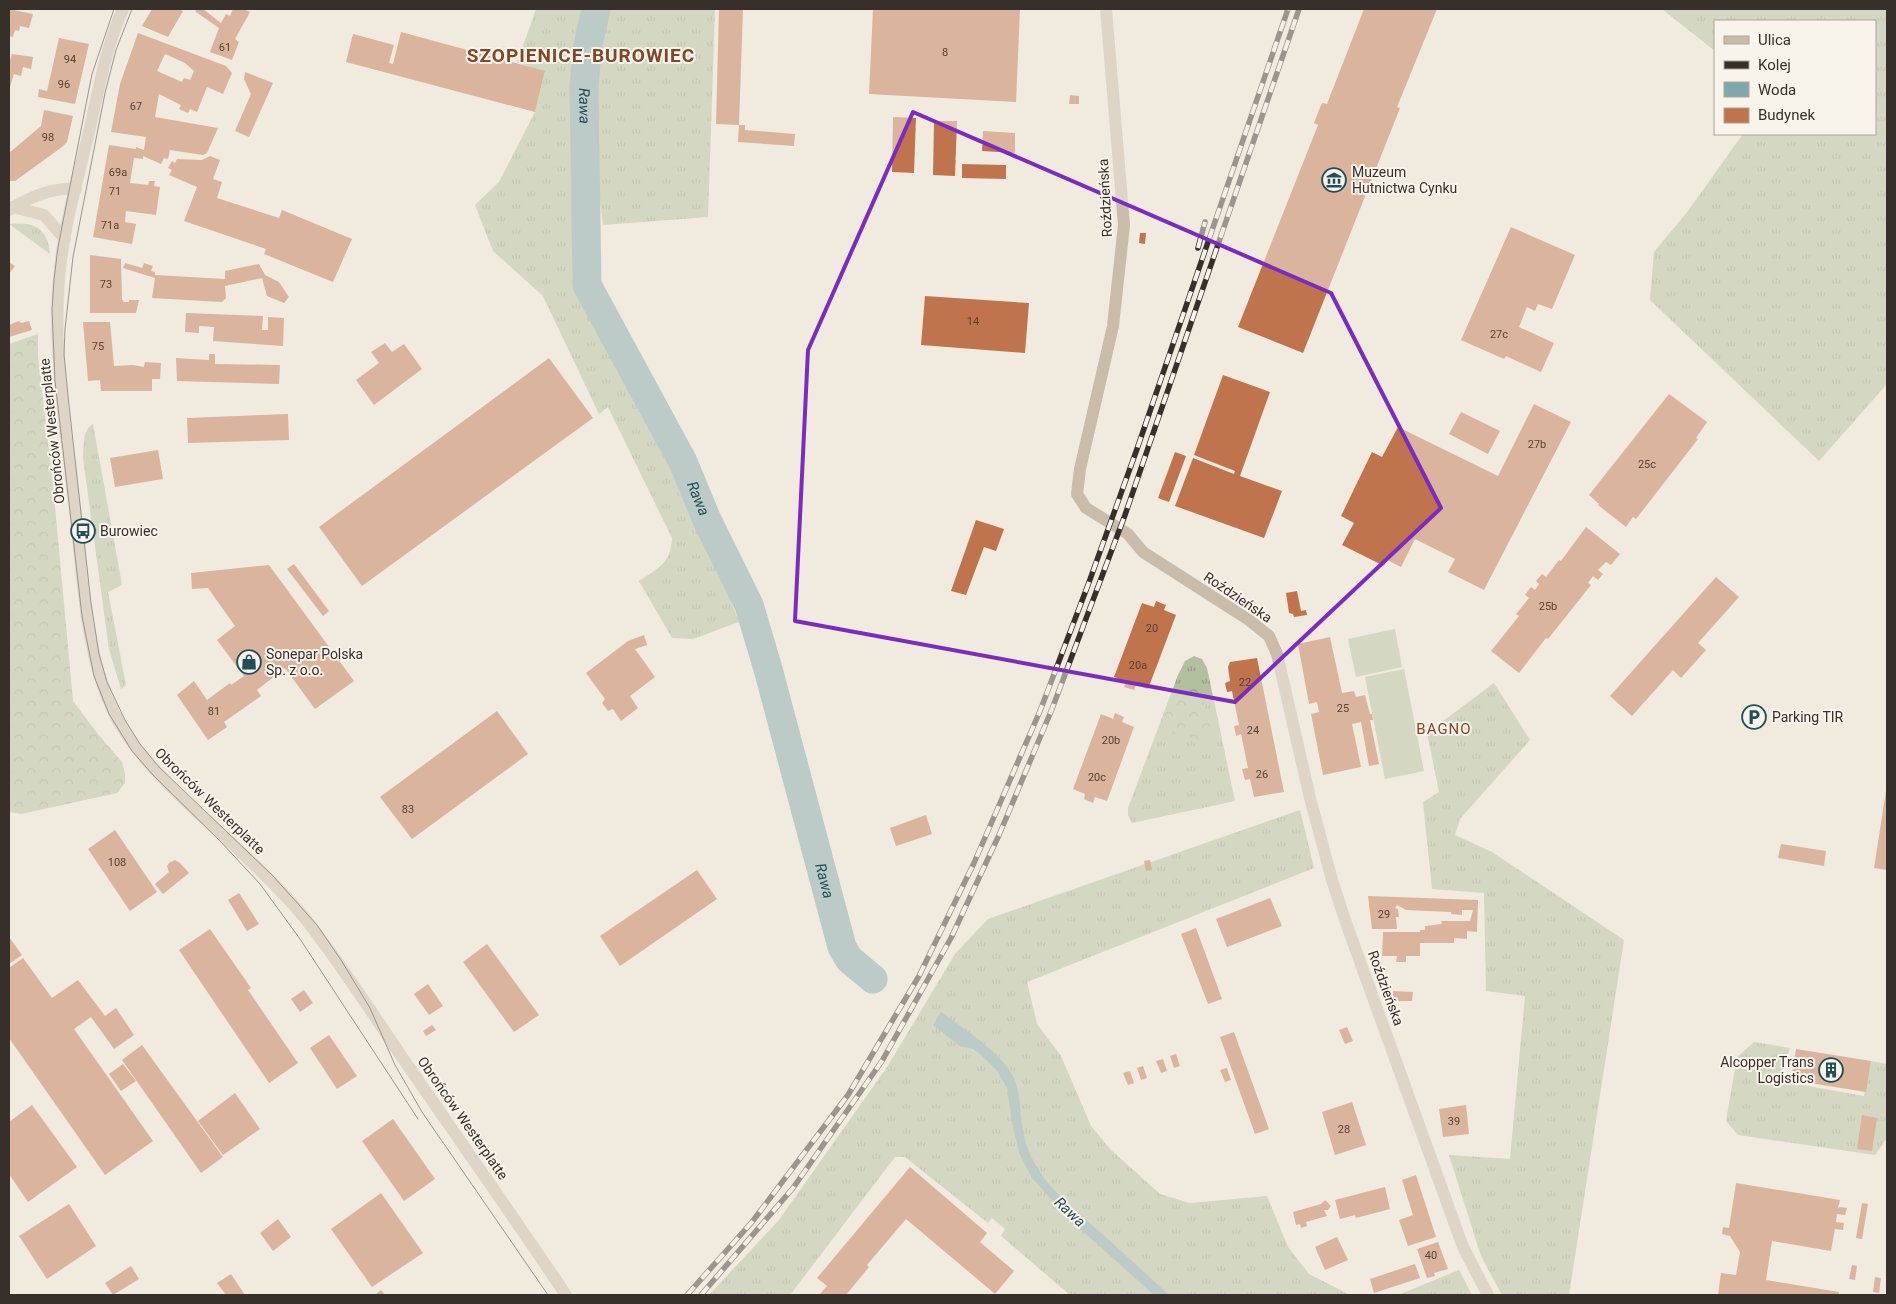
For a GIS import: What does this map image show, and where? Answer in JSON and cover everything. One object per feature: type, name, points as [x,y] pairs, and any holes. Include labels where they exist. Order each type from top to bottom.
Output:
[{"type":"street","name":"Obrońców Westerplatte","points":[[124,9],[105,60],[65,240],[57,301],[63,403],[92,646],[103,687],[115,714],[138,751],[153,769],[274,885],[317,935],[370,1008],[566,1295]]},
{"type":"street","name":"Roździeńska","points":[[1106,9],[1124,226],[1113,326],[1080,469],[1078,494],[1086,508],[1128,534],[1143,552],[1248,620],[1269,636],[1277,654],[1310,798],[1344,920],[1463,1247],[1488,1295]]},
{"type":"street","points":[[11,209],[43,194],[65,188],[76,189]]},
{"type":"street","points":[[11,209],[44,215],[65,240]]},
{"type":"highlighted area","points":[[913,112],[1331,293],[1441,508],[1235,702],[795,621],[808,350]]},
{"type":"green space","points":[[536,9],[584,9],[573,47],[572,78],[579,286],[672,462],[710,545],[739,622],[693,639],[672,638],[639,581],[658,569],[666,560],[672,538],[608,407],[599,414],[543,296],[493,251],[475,205],[499,182],[535,112],[545,72],[517,63]]},
{"type":"green space","points":[[606,9],[715,9],[708,217],[603,225],[594,155],[595,67]]},
{"type":"green space","points":[[1662,9],[1887,9],[1887,384],[1819,461],[1650,300],[1654,252],[1688,211],[1742,135],[1876,135],[1876,20],[1714,20],[1714,50]]},
{"type":"green space","points":[[9,224],[26,224],[38,228],[46,238],[50,254]]},
{"type":"green space","points":[[38,334],[38,356],[53,485],[73,701],[122,762],[125,783],[117,793],[21,814],[9,812],[9,344]]},
{"type":"green space","points":[[93,424],[122,585],[108,592],[126,685],[121,689],[109,649],[83,458],[85,434]]},
{"type":"green space","points":[[1395,629],[1402,667],[1356,677],[1348,639]]},
{"type":"green space","points":[[1194,656],[1202,659],[1207,668],[1235,801],[1132,823],[1128,815],[1128,808],[1178,675],[1185,661]]},
{"type":"green space","points":[[1404,669],[1424,771],[1385,779],[1365,677]]},
{"type":"green space","points":[[1494,683],[1530,740],[1460,819],[1455,835],[1492,852],[1624,940],[1569,1295],[1502,1295],[1481,1256],[1449,1155],[1510,1159],[1525,996],[1486,991],[1484,893],[1432,889],[1423,802],[1439,792],[1427,733]]},
{"type":"green space","points":[[1200,686],[1213,739],[1202,742],[1160,728],[1170,701],[1177,699],[1176,691]]},
{"type":"green space","points":[[1300,810],[1314,868],[1027,982],[1037,1024],[1061,1056],[1091,1126],[1111,1150],[1160,1194],[1190,1203],[1267,1196],[1288,1247],[1309,1274],[1350,1295],[1070,1295],[1001,1236],[1005,1229],[992,1218],[988,1223],[905,1157],[895,1157],[790,1295],[709,1295],[779,1220],[887,1067],[955,954],[988,919]]},
{"type":"green space","points":[[1754,1042],[1790,1048],[1780,1081],[1864,1096],[1871,1061],[1887,1064],[1887,1138],[1875,1155],[1738,1135],[1726,1121],[1737,1057]]},
{"type":"green space","points":[[1459,1270],[1472,1295],[1398,1295]]},
{"type":"water","points":[[941,1012],[992,1051],[1009,1069],[1018,1090],[1024,1136],[1028,1148],[1047,1182],[1065,1201],[1169,1295],[1154,1295],[1069,1219],[1032,1178],[1019,1153],[1007,1088],[998,1072],[980,1054],[973,1049],[960,1046],[933,1025]]},
{"type":"building","points":[[9,9],[33,14],[29,28],[20,26],[19,31],[15,30],[13,37],[9,36]]},
{"type":"building","points":[[152,9],[179,9],[183,11],[168,37],[142,26]]},
{"type":"building","points":[[195,9],[203,9],[221,23],[226,14],[230,16],[233,9],[244,9],[250,12],[235,39],[239,42],[232,60],[210,52],[219,28],[196,12]]},
{"type":"building","points":[[719,9],[743,9],[739,125],[716,124]]},
{"type":"building","points":[[873,9],[1020,9],[1016,102],[869,94]]},
{"type":"building","name":"Muzeum Hutnictwa Cynku","points":[[1364,9],[1437,9],[1397,107],[1400,108],[1303,353],[1238,327],[1318,125],[1314,123],[1319,110],[1322,103],[1327,104]]},
{"type":"building","points":[[401,32],[545,71],[535,112],[346,62],[353,34],[394,45],[389,63],[393,64]]},
{"type":"building","points":[[138,33],[226,66],[232,73],[223,94],[207,87],[197,112],[190,109],[188,113],[179,109],[181,105],[159,94],[155,117],[218,128],[207,153],[203,155],[170,150],[168,159],[164,158],[161,164],[143,156],[143,159],[134,158],[130,183],[148,185],[149,181],[155,181],[154,186],[160,187],[156,215],[126,211],[125,222],[136,224],[132,244],[93,237],[109,145],[136,149],[136,147],[144,150],[146,137],[111,132],[120,84]],"holes":[[[165,54],[185,63],[194,71],[190,80],[184,78],[182,82],[157,71]]]},
{"type":"building","points":[[59,38],[89,44],[75,104],[38,97],[39,89],[47,91]]},
{"type":"building","points":[[12,54],[33,57],[31,69],[23,67],[21,76],[14,74],[9,90],[9,64]]},
{"type":"building","points":[[245,72],[273,83],[249,137],[235,131],[251,94],[244,79]]},
{"type":"building","points":[[1070,95],[1079,96],[1079,104],[1069,104]]},
{"type":"building","points":[[44,110],[73,116],[67,142],[15,181],[9,181],[9,153],[41,126]]},
{"type":"building","points":[[893,117],[916,118],[914,173],[892,172]]},
{"type":"building","points":[[934,121],[957,121],[955,176],[933,175]]},
{"type":"building","points":[[739,125],[745,125],[745,130],[795,134],[794,146],[738,142]]},
{"type":"building","points":[[983,131],[1015,133],[1015,153],[982,151]]},
{"type":"building","points":[[210,156],[220,160],[213,179],[222,182],[217,198],[279,218],[282,210],[352,239],[333,282],[264,254],[266,249],[184,221],[197,187],[169,175],[172,170],[168,168],[172,161],[175,163],[177,159],[202,160]]},
{"type":"building","points":[[962,164],[1006,165],[1006,179],[962,178]]},
{"type":"building","points":[[1511,227],[1575,255],[1552,309],[1538,304],[1535,311],[1527,307],[1519,327],[1554,343],[1541,372],[1506,356],[1504,359],[1461,340]]},
{"type":"building","points":[[1140,233],[1146,233],[1145,244],[1139,243]]},
{"type":"building","points":[[90,255],[121,259],[122,299],[124,302],[139,300],[136,313],[90,313]]},
{"type":"building","points":[[9,262],[15,266],[9,274]]},
{"type":"building","points":[[125,263],[142,268],[144,263],[153,266],[151,271],[155,272],[155,275],[225,279],[225,271],[259,264],[265,275],[279,282],[289,297],[284,303],[267,296],[262,278],[225,286],[226,298],[222,302],[152,298],[155,278],[123,268]]},
{"type":"building","points":[[925,296],[1029,303],[1025,353],[921,345]]},
{"type":"building","points":[[186,313],[263,316],[262,330],[268,330],[268,317],[284,318],[283,346],[213,341],[214,327],[199,326],[199,333],[185,332]]},
{"type":"building","points":[[19,321],[21,323],[29,321],[32,330],[9,337],[9,325]]},
{"type":"building","points":[[83,322],[110,322],[114,366],[133,365],[144,367],[145,362],[161,363],[160,379],[152,379],[152,391],[101,391],[100,380],[88,381]]},
{"type":"building","points":[[385,343],[392,352],[404,344],[422,369],[374,405],[356,380],[379,363],[371,352]]},
{"type":"building","points":[[209,354],[215,354],[215,364],[280,365],[279,384],[177,381],[176,358],[209,360]]},
{"type":"building","points":[[549,358],[593,418],[362,586],[319,527]]},
{"type":"building","points":[[1223,375],[1270,392],[1240,476],[1282,491],[1264,538],[1175,506],[1193,458],[1234,474],[1235,471],[1194,455]]},
{"type":"building","points":[[1669,394],[1707,422],[1696,438],[1698,439],[1636,519],[1633,517],[1626,527],[1598,505],[1589,495]]},
{"type":"building","points":[[1534,404],[1571,422],[1484,590],[1448,572],[1455,559],[1415,539],[1401,567],[1387,560],[1384,566],[1342,545],[1354,523],[1341,516],[1372,452],[1382,457],[1398,427],[1498,476]]},
{"type":"building","points":[[1461,412],[1500,431],[1488,454],[1449,434]]},
{"type":"building","points":[[288,414],[289,440],[188,443],[187,418]]},
{"type":"building","points":[[158,450],[163,479],[115,487],[110,458]]},
{"type":"building","points":[[1175,452],[1186,456],[1169,502],[1158,498]]},
{"type":"building","points":[[976,520],[1004,529],[996,551],[984,547],[966,595],[951,591]]},
{"type":"building","points":[[1586,527],[1620,554],[1611,565],[1606,562],[1598,570],[1603,574],[1598,580],[1593,576],[1588,583],[1591,585],[1519,673],[1491,651],[1519,616],[1516,614],[1529,598],[1525,595],[1531,587],[1535,590],[1539,584],[1536,581],[1542,574],[1546,577],[1559,560],[1561,561]]},
{"type":"building","points":[[294,564],[329,611],[323,616],[287,569]]},
{"type":"building","points":[[269,565],[354,681],[315,709],[285,668],[257,690],[261,696],[224,722],[227,727],[208,740],[177,695],[194,681],[207,700],[230,683],[231,685],[244,676],[217,640],[235,626],[208,588],[192,589],[191,573]]},
{"type":"building","points":[[1716,577],[1739,597],[1698,643],[1706,650],[1681,678],[1673,670],[1632,716],[1610,696]]},
{"type":"building","points":[[1297,591],[1301,611],[1306,610],[1307,615],[1294,617],[1293,614],[1289,613],[1286,593]]},
{"type":"building","points":[[1156,601],[1166,605],[1164,610],[1176,615],[1148,689],[1136,685],[1134,690],[1124,687],[1126,682],[1114,677],[1142,603],[1154,607]]},
{"type":"building","points":[[644,635],[647,645],[635,649],[655,677],[630,696],[638,708],[621,721],[613,709],[608,711],[602,703],[605,699],[586,673],[628,641]]},
{"type":"building","points":[[1330,637],[1342,693],[1354,691],[1356,697],[1365,695],[1370,714],[1372,714],[1373,720],[1370,720],[1379,764],[1369,766],[1361,722],[1352,724],[1361,767],[1323,775],[1311,714],[1319,712],[1317,702],[1309,704],[1298,644]]},
{"type":"building","points":[[1257,658],[1284,792],[1254,797],[1250,779],[1245,780],[1242,769],[1248,768],[1241,734],[1236,736],[1234,726],[1239,725],[1232,691],[1227,692],[1225,683],[1230,681],[1228,667],[1230,662]]},
{"type":"building","points":[[497,711],[528,754],[412,839],[380,797]]},
{"type":"building","points":[[1115,713],[1124,717],[1122,722],[1134,727],[1107,801],[1095,797],[1093,803],[1084,799],[1085,794],[1073,789],[1101,714],[1113,719]]},
{"type":"building","points":[[1887,791],[1887,870],[1874,868]]},
{"type":"building","points":[[926,815],[932,834],[896,846],[890,828]]},
{"type":"building","points":[[115,830],[157,892],[130,911],[88,849]]},
{"type":"building","points":[[1781,844],[1826,851],[1824,866],[1778,858]]},
{"type":"building","points":[[175,860],[189,873],[163,894],[155,884],[169,872],[167,866]]},
{"type":"building","points":[[1150,860],[1152,870],[1146,871],[1144,861]]},
{"type":"building","points":[[697,870],[717,899],[620,966],[600,936]]},
{"type":"building","points":[[239,893],[259,924],[247,931],[228,900]]},
{"type":"building","points":[[1368,896],[1478,900],[1477,932],[1467,931],[1467,939],[1454,938],[1454,943],[1420,943],[1420,956],[1406,956],[1406,962],[1396,962],[1397,956],[1382,956],[1383,932],[1420,932],[1420,930],[1425,930],[1425,926],[1442,924],[1441,921],[1470,921],[1473,910],[1462,910],[1462,915],[1451,914],[1451,912],[1406,910],[1397,905],[1395,908],[1398,909],[1399,917],[1396,917],[1397,929],[1372,929]]},
{"type":"building","points":[[1270,898],[1282,926],[1227,947],[1216,919]]},
{"type":"building","points":[[1196,928],[1222,999],[1208,1004],[1181,934]]},
{"type":"building","points":[[210,929],[251,988],[248,990],[298,1063],[269,1083],[179,950]]},
{"type":"building","points":[[9,937],[22,955],[9,964]]},
{"type":"building","points":[[487,944],[539,1015],[514,1032],[463,962]]},
{"type":"building","points":[[23,958],[52,998],[78,980],[105,1016],[116,1008],[134,1035],[114,1049],[91,1017],[74,1029],[153,1141],[105,1175],[9,1038],[9,968]]},
{"type":"building","points":[[428,984],[443,1006],[429,1015],[414,994]]},
{"type":"building","points":[[304,990],[313,1003],[300,1012],[291,999]]},
{"type":"building","points":[[1393,991],[1413,992],[1412,1001],[1393,1001]]},
{"type":"building","points":[[432,1025],[436,1030],[426,1036],[423,1031]]},
{"type":"building","points":[[1347,1027],[1353,1041],[1345,1044],[1339,1030]]},
{"type":"building","points":[[1234,1032],[1269,1129],[1255,1134],[1220,1037]]},
{"type":"building","points":[[329,1035],[357,1076],[337,1089],[310,1048]]},
{"type":"building","points":[[142,1045],[223,1157],[201,1173],[122,1060]]},
{"type":"building","name":"Alcopper Trans Logistics","points":[[1796,1049],[1871,1061],[1866,1092],[1791,1080]]},
{"type":"building","points":[[1176,1054],[1180,1066],[1174,1068],[1170,1056]]},
{"type":"building","points":[[1163,1059],[1167,1071],[1161,1073],[1156,1061]]},
{"type":"building","points":[[123,1064],[136,1081],[121,1091],[109,1074]]},
{"type":"building","points":[[1143,1066],[1147,1078],[1141,1080],[1137,1068]]},
{"type":"building","points":[[1227,1068],[1231,1080],[1225,1082],[1220,1070]]},
{"type":"building","points":[[1130,1071],[1134,1083],[1128,1085],[1123,1073]]},
{"type":"building","points":[[235,1093],[260,1129],[223,1155],[198,1121]]},
{"type":"building","points":[[1352,1102],[1366,1145],[1335,1155],[1322,1112]]},
{"type":"building","points":[[32,1105],[77,1167],[28,1202],[9,1174],[9,1122]]},
{"type":"building","points":[[1466,1105],[1469,1134],[1443,1137],[1439,1109]]},
{"type":"building","points":[[1862,1115],[1877,1118],[1872,1151],[1857,1149]]},
{"type":"building","points":[[393,1119],[435,1179],[404,1201],[362,1141]]},
{"type":"building","points":[[910,1167],[987,1233],[980,1242],[1014,1271],[995,1294],[906,1219],[867,1265],[869,1267],[846,1295],[819,1295],[827,1286],[817,1278]]},
{"type":"building","points":[[1416,1175],[1436,1237],[1408,1246],[1399,1220],[1413,1215],[1402,1180]]},
{"type":"building","points":[[1736,1183],[1840,1200],[1838,1208],[1847,1208],[1845,1215],[1837,1214],[1836,1222],[1844,1223],[1843,1230],[1835,1229],[1831,1251],[1772,1241],[1766,1280],[1839,1292],[1839,1295],[1718,1295],[1721,1273],[1736,1275],[1740,1252],[1730,1236],[1722,1234],[1723,1227],[1729,1228]]},
{"type":"building","points":[[1385,1187],[1390,1209],[1356,1218],[1355,1215],[1340,1219],[1335,1200]]},
{"type":"building","points":[[381,1193],[423,1253],[372,1287],[331,1229]]},
{"type":"building","points":[[1325,1200],[1331,1206],[1328,1210],[1324,1210],[1327,1216],[1306,1222],[1307,1226],[1301,1228],[1300,1224],[1296,1225],[1293,1212],[1321,1204]]},
{"type":"building","points":[[1862,1203],[1868,1204],[1862,1239],[1856,1238]]},
{"type":"building","points":[[69,1204],[96,1246],[47,1279],[19,1236]]},
{"type":"building","points":[[278,1219],[291,1237],[273,1251],[260,1233]]},
{"type":"building","points":[[1337,1237],[1348,1260],[1325,1270],[1315,1247]]},
{"type":"building","points":[[1438,1242],[1448,1269],[1434,1273],[1435,1276],[1427,1278],[1417,1249]]},
{"type":"building","points":[[1415,1264],[1420,1278],[1374,1293],[1370,1279]]},
{"type":"building","points":[[1852,1265],[1857,1266],[1855,1280],[1849,1279]]},
{"type":"building","points":[[131,1266],[139,1279],[113,1295],[105,1283]]},
{"type":"building","points":[[231,1274],[245,1295],[226,1295],[217,1283]]},
{"type":"building","points":[[1875,1277],[1881,1278],[1879,1293],[1873,1292]]},
{"type":"building","points":[[381,1290],[385,1295],[375,1295]]},
{"type":"waterway","name":"Rawa","points":[[596,9],[587,50],[584,87],[587,285],[683,462],[707,520],[749,605],[768,669],[842,947],[849,959],[873,979]]},
{"type":"tram line","points":[[114,9],[92,74],[58,247],[52,309],[55,381],[82,616],[94,676],[109,714],[132,751],[153,775],[221,842],[260,884],[300,939],[418,1119]]},
{"type":"tram line","points":[[132,9],[116,50],[105,93],[73,257],[64,354],[91,603],[99,654],[107,682],[125,720],[140,744],[159,767],[273,876],[317,925],[370,1008],[395,1065],[422,1112],[548,1295]]},
{"type":"railway","points":[[687,1295],[752,1222],[848,1095],[919,976],[974,863],[1040,711],[1088,585],[1137,449],[1288,9]]},
{"type":"railway","points":[[701,1295],[793,1188],[882,1061],[951,938],[999,835],[1052,709],[1125,515],[1299,9]]},
{"type":"railway","points":[[1198,248],[1205,222]]},
{"type":"place","name":"Muzeum Hutnictwa Cynku","points":[[1334,180]]},
{"type":"place","name":"Burowiec","points":[[83,531]]},
{"type":"place","name":"Sonepar Polska Sp. z o.o.","points":[[249,662]]},
{"type":"place","name":"Parking TIR","points":[[1754,717]]},
{"type":"place","name":"Alcopper Trans Logistics","points":[[1831,1070]]},
{"type":"district","name":"SZOPIENICE-BUROWIEC","points":[[581,55]]},
{"type":"district","name":"BAGNO","points":[[1444,729]]}]
